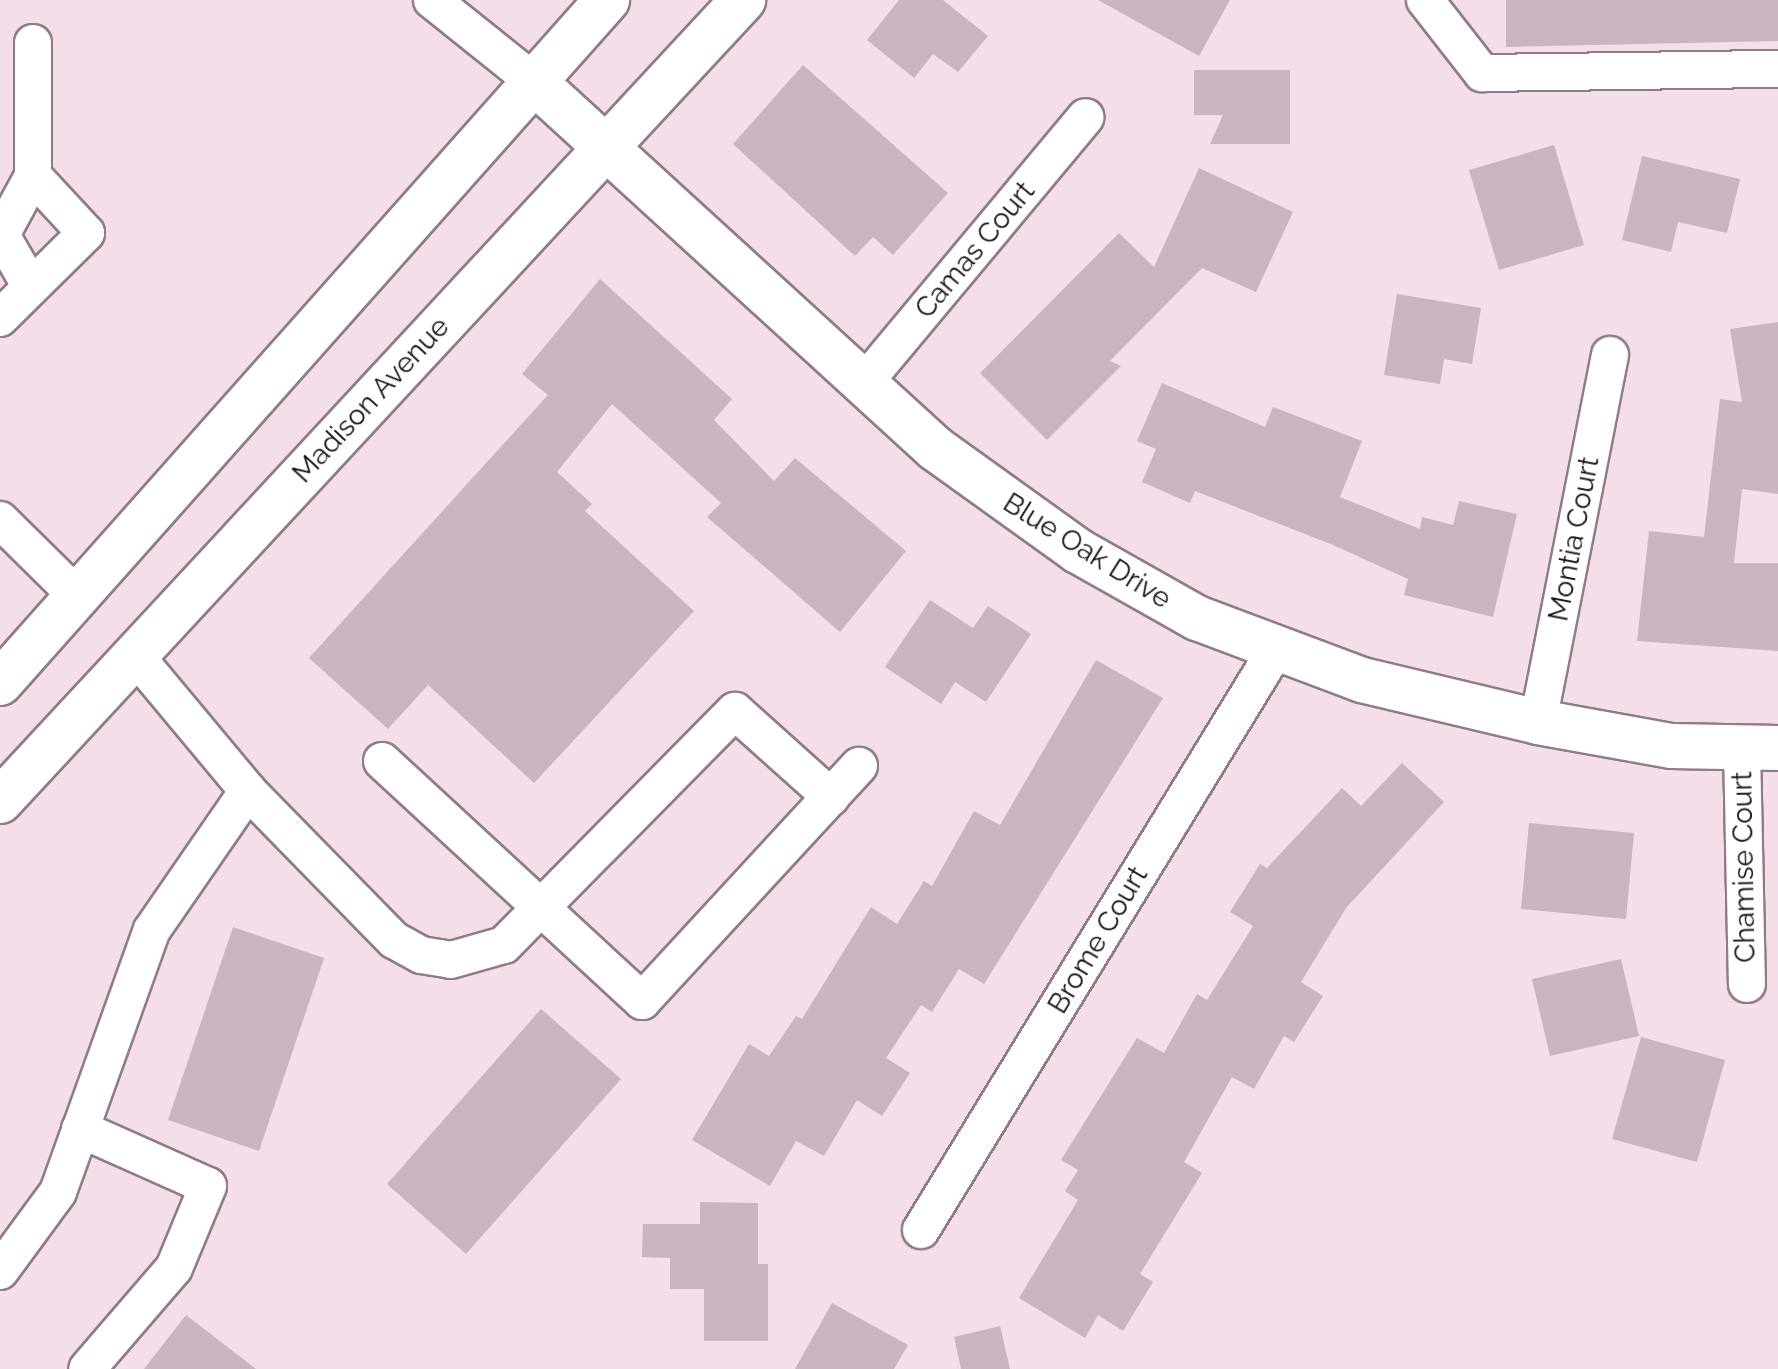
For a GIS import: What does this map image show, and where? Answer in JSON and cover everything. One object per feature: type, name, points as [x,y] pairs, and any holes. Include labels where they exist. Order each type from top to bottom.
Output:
[{"type":"main road","points":[[0,683],[79,598],[532,80],[607,0]]},
{"type":"main road","name":"Madison Avenue","points":[[0,801],[743,0]]},
{"type":"main road","name":"Blue Oak Drive","points":[[532,80],[936,449],[1078,551],[1197,618],[1275,651],[1538,722],[1672,746],[1760,748]]},
{"type":"street","points":[[432,0],[532,80]]},
{"type":"street","points":[[1425,0],[1482,73],[1778,69]]},
{"type":"street","points":[[30,285],[1,235],[33,176],[33,43]]},
{"type":"street","name":"Camas Court","points":[[864,383],[1086,117]]},
{"type":"street","points":[[0,318],[86,233],[33,176]]},
{"type":"street","name":"Montia Court","points":[[1538,722],[1610,355]]},
{"type":"street","points":[[0,520],[79,598]]},
{"type":"street","name":"Brome Court","points":[[921,1230],[1275,651]]},
{"type":"street","points":[[134,654],[248,791],[394,940],[421,955],[481,955],[542,909],[735,711],[831,797]]},
{"type":"street","name":"Chamise Court","points":[[1747,984],[1760,748]]},
{"type":"street","points":[[382,761],[642,1001],[859,766]]},
{"type":"street","points":[[0,1271],[58,1192],[152,930],[248,791]]},
{"type":"street","points":[[80,1129],[208,1186],[174,1268],[87,1369]]},
{"type":"building","points":[[899,0],[943,0],[988,36],[958,72],[933,54],[914,78],[867,40]]},
{"type":"building","points":[[1098,0],[1230,0],[1199,56]]},
{"type":"building","points":[[1506,0],[1778,0],[1778,41],[1506,47]]},
{"type":"building","points":[[803,65],[948,193],[893,255],[873,237],[855,256],[733,144]]},
{"type":"building","points":[[1194,70],[1290,70],[1290,144],[1210,144],[1223,115],[1194,115]]},
{"type":"building","points":[[1554,145],[1584,245],[1499,270],[1469,170]]},
{"type":"building","points":[[1642,156],[1740,179],[1727,233],[1678,222],[1671,252],[1622,240]]},
{"type":"building","points":[[1199,168],[1293,212],[1256,292],[1202,268],[1110,361],[1121,366],[1047,440],[980,373],[1119,233],[1154,267]]},
{"type":"building","points":[[600,279],[732,399],[714,420],[774,481],[795,458],[906,551],[840,632],[707,517],[721,503],[612,404],[557,472],[592,504],[585,511],[694,611],[534,783],[428,685],[388,729],[309,658],[548,395],[522,374]]},
{"type":"building","points":[[1397,294],[1481,308],[1472,364],[1444,359],[1440,384],[1384,375]]},
{"type":"building","points":[[1778,322],[1778,494],[1742,489],[1734,563],[1778,563],[1778,651],[1637,641],[1649,531],[1704,537],[1720,399],[1742,402],[1730,329]]},
{"type":"building","points":[[1162,383],[1265,427],[1273,407],[1362,441],[1340,497],[1420,529],[1422,517],[1453,525],[1459,501],[1517,514],[1493,617],[1404,595],[1408,579],[1333,545],[1195,491],[1190,503],[1142,482],[1156,449],[1137,441]]},
{"type":"building","points":[[930,600],[973,628],[988,606],[1031,634],[986,702],[955,682],[941,704],[885,667]]},
{"type":"building","points":[[1096,660],[1163,698],[984,984],[959,969],[932,1012],[921,1005],[886,1058],[910,1073],[882,1116],[857,1100],[824,1156],[796,1141],[770,1186],[692,1140],[749,1044],[769,1056],[796,1016],[802,1019],[871,907],[897,924],[924,881],[932,886],[974,811],[1000,825]]},
{"type":"building","points":[[1402,763],[1444,802],[1346,908],[1301,982],[1323,996],[1294,1042],[1284,1036],[1254,1089],[1232,1077],[1184,1162],[1202,1173],[1140,1274],[1153,1282],[1123,1331],[1098,1315],[1085,1338],[1019,1298],[1078,1200],[1065,1191],[1078,1170],[1061,1160],[1137,1038],[1164,1053],[1197,994],[1207,1000],[1253,926],[1230,912],[1260,864],[1267,868],[1342,788],[1361,806]]},
{"type":"building","points":[[1529,823],[1634,833],[1626,919],[1521,909]]},
{"type":"building","points":[[233,927],[324,958],[259,1151],[168,1120]]},
{"type":"building","points":[[1621,959],[1639,1036],[1550,1056],[1532,979]]},
{"type":"building","points":[[541,1009],[621,1079],[466,1254],[387,1184]]},
{"type":"building","points":[[1641,1037],[1725,1060],[1697,1162],[1612,1139]]},
{"type":"building","points":[[700,1202],[758,1203],[758,1264],[768,1264],[768,1341],[704,1341],[704,1289],[670,1289],[670,1258],[642,1257],[643,1224],[700,1224]]},
{"type":"building","points":[[832,1303],[908,1345],[894,1369],[795,1369]]},
{"type":"building","points":[[186,1315],[256,1369],[144,1369]]},
{"type":"building","points":[[1000,1326],[1010,1369],[961,1369],[954,1337]]}]
